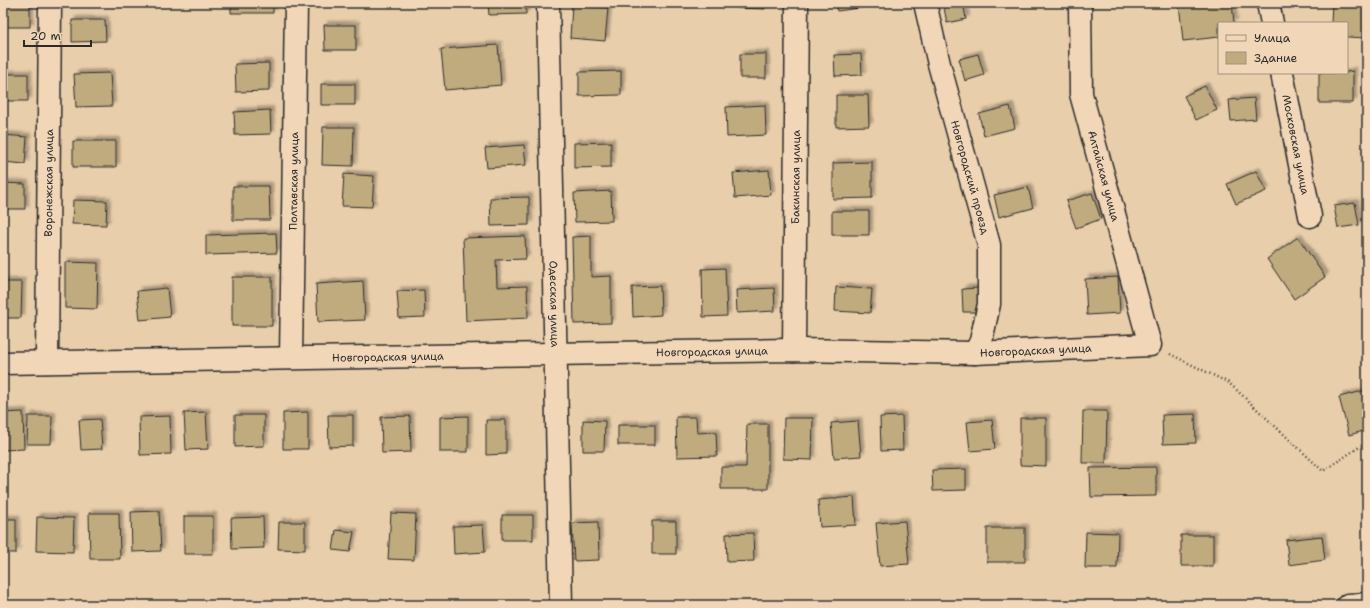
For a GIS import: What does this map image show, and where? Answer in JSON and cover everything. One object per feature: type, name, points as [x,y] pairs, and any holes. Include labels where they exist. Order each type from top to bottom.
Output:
[{"type":"street","name":"Воронежская улица","points":[[47,362],[50,3]]},
{"type":"street","name":"Полтавская улица","points":[[291,358],[296,3]]},
{"type":"street","name":"Одесская улица","points":[[548,3],[562,605]]},
{"type":"street","name":"Бакинская улица","points":[[794,350],[797,3]]},
{"type":"street","name":"Новгородский проезд","points":[[925,3],[939,64],[990,245],[989,304],[982,341],[975,353]]},
{"type":"street","name":"Алтайская улица","points":[[1080,3],[1081,94],[1150,345]]},
{"type":"street","points":[[1268,3],[1272,22]]},
{"type":"street","name":"Московская улица","points":[[1282,74],[1310,216]]},
{"type":"street","name":"Новгородская улица","points":[[3,363],[794,350],[975,353],[1150,345]]},
{"type":"street","points":[[1348,605],[1367,604]]},
{"type":"path","points":[[1150,345],[1229,383],[1323,471],[1367,442]]},
{"type":"building","points":[[3,3],[30,3],[30,27],[3,27]]},
{"type":"building","points":[[231,3],[273,3],[273,13],[231,13]]},
{"type":"building","points":[[488,3],[526,3],[526,14],[489,15]]},
{"type":"building","points":[[737,3],[765,3],[765,9],[737,8]]},
{"type":"building","points":[[836,3],[867,3],[867,7],[837,11]]},
{"type":"building","points":[[943,3],[963,3],[966,19],[947,23]]},
{"type":"building","points":[[1179,3],[1232,3],[1234,22],[1218,22],[1218,37],[1183,41]]},
{"type":"building","points":[[1332,3],[1367,3],[1367,38],[1348,37],[1348,22],[1331,22]]},
{"type":"building","points":[[572,5],[608,8],[605,41],[570,38]]},
{"type":"building","points":[[72,20],[105,20],[106,41],[72,42]]},
{"type":"building","points":[[324,25],[356,25],[356,50],[325,50]]},
{"type":"building","points":[[498,45],[501,85],[445,90],[441,49]]},
{"type":"building","points":[[740,54],[766,54],[766,78],[740,78]]},
{"type":"building","points":[[861,54],[862,75],[835,76],[834,55]]},
{"type":"building","points":[[978,54],[984,75],[965,81],[959,59]]},
{"type":"building","points":[[269,63],[269,91],[236,92],[235,64]]},
{"type":"building","points":[[621,71],[621,95],[579,96],[579,72]]},
{"type":"building","points":[[1353,71],[1353,103],[1319,103],[1319,74],[1348,74],[1348,72]]},
{"type":"building","points":[[110,73],[112,106],[76,107],[74,74]]},
{"type":"building","points":[[3,74],[28,74],[28,101],[3,101]]},
{"type":"building","points":[[321,84],[355,84],[355,105],[321,105]]},
{"type":"building","points":[[1205,86],[1217,110],[1196,120],[1184,96]]},
{"type":"building","points":[[836,95],[868,95],[869,126],[836,127]]},
{"type":"building","points":[[1254,98],[1256,119],[1231,121],[1229,100]]},
{"type":"building","points":[[765,105],[766,135],[727,137],[726,107]]},
{"type":"building","points":[[1010,106],[1015,128],[984,136],[979,114]]},
{"type":"building","points":[[270,110],[271,134],[235,135],[234,112]]},
{"type":"building","points":[[323,127],[354,127],[353,166],[322,165]]},
{"type":"building","points":[[3,135],[27,137],[25,164],[3,162]]},
{"type":"building","points":[[73,141],[116,141],[116,167],[73,167]]},
{"type":"building","points":[[611,142],[611,167],[574,168],[574,143]]},
{"type":"building","points":[[524,145],[526,165],[487,168],[485,148]]},
{"type":"building","points":[[872,162],[872,198],[833,199],[833,163]]},
{"type":"building","points":[[769,170],[771,195],[735,198],[733,173]]},
{"type":"building","points":[[1256,171],[1266,191],[1236,204],[1227,184]]},
{"type":"building","points":[[344,174],[374,176],[372,207],[342,206]]},
{"type":"building","points":[[3,183],[25,184],[25,209],[3,209]]},
{"type":"building","points":[[233,186],[269,186],[270,220],[233,220]]},
{"type":"building","points":[[1028,187],[1033,208],[999,217],[994,195]]},
{"type":"building","points":[[611,191],[612,221],[575,222],[574,193]]},
{"type":"building","points":[[1092,193],[1101,219],[1076,228],[1066,201]]},
{"type":"building","points":[[529,197],[529,225],[491,226],[490,198]]},
{"type":"building","points":[[73,200],[107,201],[106,225],[72,224]]},
{"type":"building","points":[[1355,203],[1359,225],[1338,228],[1334,206]]},
{"type":"building","points":[[832,211],[869,211],[869,235],[832,235]]},
{"type":"building","points":[[276,233],[277,253],[206,255],[206,235]]},
{"type":"building","points":[[525,236],[526,259],[496,260],[497,287],[527,286],[528,318],[466,321],[463,238]]},
{"type":"building","points":[[591,236],[591,277],[611,276],[611,323],[574,324],[572,237]]},
{"type":"building","points":[[1298,237],[1325,277],[1294,299],[1267,259]]},
{"type":"building","points":[[65,262],[98,263],[97,309],[65,308]]},
{"type":"building","points":[[725,268],[727,316],[703,317],[702,269]]},
{"type":"building","points":[[232,277],[272,277],[272,326],[232,326]]},
{"type":"building","points":[[1118,277],[1120,313],[1087,315],[1085,279]]},
{"type":"building","points":[[363,281],[365,320],[318,322],[316,284]]},
{"type":"building","points":[[3,282],[22,282],[21,318],[3,318]]},
{"type":"building","points":[[660,286],[661,315],[633,317],[632,287]]},
{"type":"building","points":[[836,287],[872,289],[870,313],[835,311]]},
{"type":"building","points":[[167,288],[170,317],[140,320],[137,291]]},
{"type":"building","points":[[774,288],[775,311],[737,313],[736,290]]},
{"type":"building","points":[[978,288],[979,312],[963,312],[962,289]]},
{"type":"building","points":[[424,290],[425,317],[399,318],[397,291]]},
{"type":"building","points":[[1367,390],[1367,430],[1349,435],[1339,397]]},
{"type":"building","points":[[1083,411],[1107,411],[1106,463],[1082,463]]},
{"type":"building","points":[[23,412],[24,449],[3,450],[3,413]]},
{"type":"building","points":[[206,412],[208,449],[186,450],[184,413]]},
{"type":"building","points":[[308,412],[308,449],[283,449],[283,413]]},
{"type":"building","points":[[1195,414],[1196,443],[1163,444],[1162,415]]},
{"type":"building","points":[[235,415],[264,415],[264,446],[235,447]]},
{"type":"building","points":[[328,415],[353,415],[353,446],[329,447]]},
{"type":"building","points":[[28,416],[52,416],[51,444],[27,444]]},
{"type":"building","points":[[170,416],[171,454],[140,455],[139,417]]},
{"type":"building","points":[[410,416],[411,452],[382,453],[381,417]]},
{"type":"building","points":[[468,416],[468,452],[440,452],[440,417]]},
{"type":"building","points":[[902,416],[903,450],[881,451],[880,417]]},
{"type":"building","points":[[676,417],[696,417],[697,433],[716,432],[717,456],[677,457]]},
{"type":"building","points":[[784,418],[813,418],[812,460],[783,459]]},
{"type":"building","points":[[1020,418],[1046,418],[1046,466],[1020,465]]},
{"type":"building","points":[[100,419],[102,449],[81,450],[79,420]]},
{"type":"building","points":[[486,420],[506,420],[506,454],[486,455]]},
{"type":"building","points":[[583,420],[605,421],[604,451],[583,451]]},
{"type":"building","points":[[992,420],[995,449],[970,451],[967,422]]},
{"type":"building","points":[[858,421],[861,456],[834,458],[831,423]]},
{"type":"building","points":[[747,424],[768,424],[768,489],[721,489],[721,467],[746,467]]},
{"type":"building","points":[[618,425],[655,425],[655,445],[618,445]]},
{"type":"building","points":[[1156,467],[1156,496],[1091,497],[1090,468]]},
{"type":"building","points":[[966,469],[966,490],[933,491],[932,470]]},
{"type":"building","points":[[854,497],[856,525],[820,527],[818,500]]},
{"type":"building","points":[[159,511],[161,551],[132,552],[131,512]]},
{"type":"building","points":[[89,513],[119,513],[120,559],[90,559]]},
{"type":"building","points":[[391,513],[416,514],[414,560],[388,559]]},
{"type":"building","points":[[502,515],[533,515],[533,540],[502,540]]},
{"type":"building","points":[[184,516],[213,516],[213,554],[184,554]]},
{"type":"building","points":[[37,517],[74,518],[73,552],[36,551]]},
{"type":"building","points":[[263,517],[264,548],[232,549],[231,518]]},
{"type":"building","points":[[3,519],[16,519],[16,553],[3,553]]},
{"type":"building","points":[[652,521],[676,521],[676,554],[652,554]]},
{"type":"building","points":[[905,521],[909,564],[880,566],[876,523]]},
{"type":"building","points":[[279,522],[305,522],[305,550],[278,549]]},
{"type":"building","points":[[598,522],[599,560],[574,561],[572,523]]},
{"type":"building","points":[[483,525],[485,552],[454,554],[453,526]]},
{"type":"building","points":[[987,528],[1025,528],[1025,562],[987,562]]},
{"type":"building","points":[[336,530],[354,532],[350,552],[333,550]]},
{"type":"building","points":[[1086,532],[1118,533],[1117,568],[1085,568]]},
{"type":"building","points":[[753,533],[754,561],[727,562],[726,534]]},
{"type":"building","points":[[1181,535],[1213,535],[1213,566],[1181,566]]},
{"type":"building","points":[[1322,536],[1325,560],[1289,565],[1286,540]]}]
